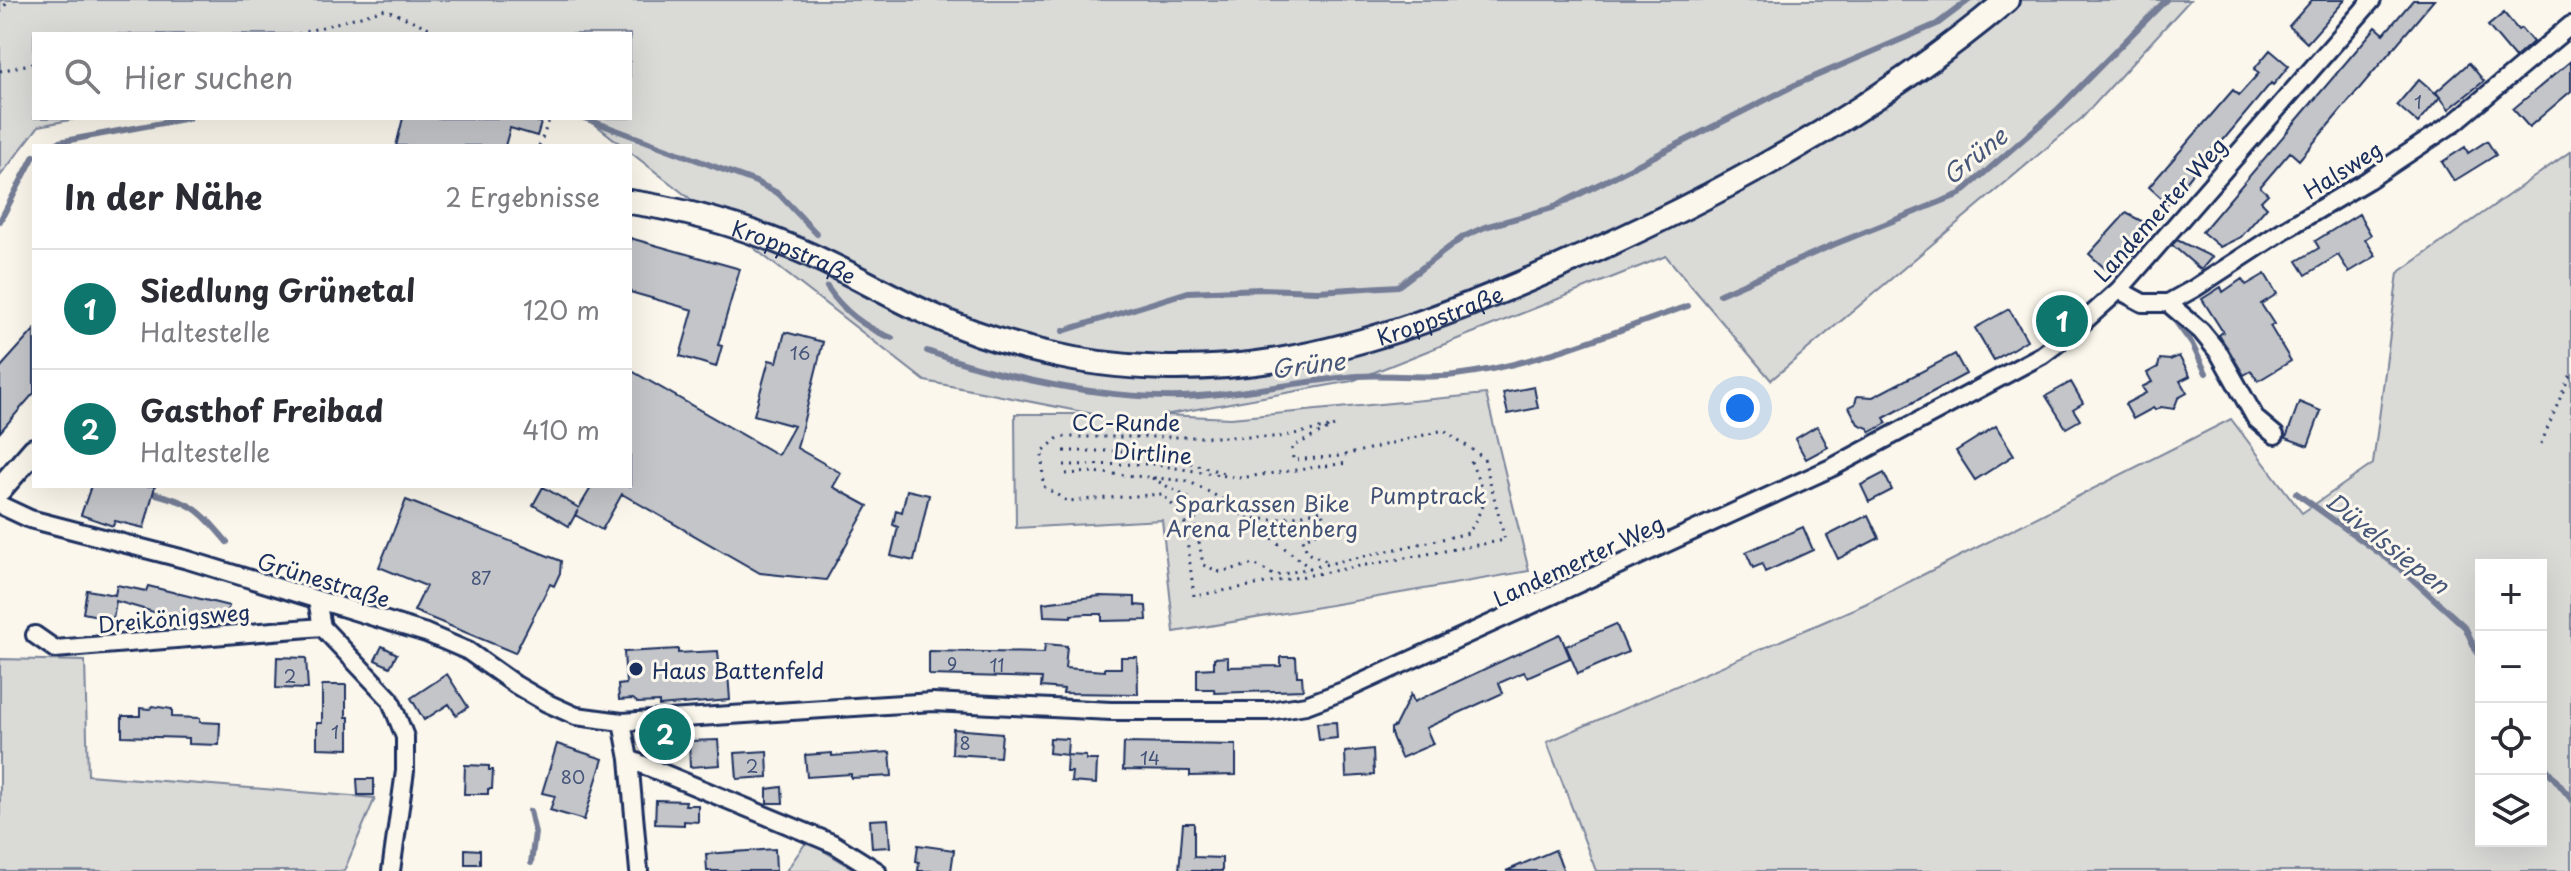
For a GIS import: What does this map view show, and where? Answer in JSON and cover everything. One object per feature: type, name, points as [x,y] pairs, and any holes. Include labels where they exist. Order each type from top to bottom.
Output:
[{"type":"street","name":"Kroppstraße","points":[[632,202],[672,208],[735,226],[792,247],[928,313],[1046,353],[1120,365],[1197,367],[1277,360],[1364,340],[1422,322],[1507,290],[1629,236],[1813,138],[1902,80],[2007,0]]},
{"type":"street","name":"Landemerter Weg","points":[[622,722],[933,702],[1111,711],[1269,711],[1306,705],[1343,691],[1833,467],[2042,355],[2119,290],[2372,0]]},
{"type":"street","name":"Halsweg","points":[[2168,303],[2368,180],[2455,122],[2571,25]]},
{"type":"street","points":[[2119,290],[2143,303],[2168,303],[2201,331],[2219,353],[2256,419],[2275,435]]},
{"type":"street","points":[[0,489],[32,452]]},
{"type":"street","name":"Grünestraße","points":[[0,505],[30,519],[188,560],[426,633],[468,651],[526,691],[576,716],[622,722]]},
{"type":"street","points":[[317,600],[322,627],[390,699],[405,737],[405,771],[391,871]]},
{"type":"street","name":"Dreikönigsweg","points":[[35,635],[55,649],[322,627]]},
{"type":"street","points":[[622,722],[629,759],[639,871]]},
{"type":"street","points":[[629,759],[834,844],[877,871]]},
{"type":"path","points":[[0,12],[9,0]]},
{"type":"path","points":[[305,32],[385,9],[438,32]]},
{"type":"path","points":[[0,71],[32,63]]},
{"type":"path","points":[[540,144],[549,120]]},
{"type":"path","points":[[2541,444],[2571,372]]},
{"type":"path","name":"CC-Runde","points":[[1334,426],[1292,447],[1293,460],[1341,456],[1444,430],[1484,458],[1505,540],[1194,596],[1184,517],[1162,494],[1067,501],[1043,486],[1042,452],[1059,437],[1279,437],[1334,426]]},
{"type":"path","name":"Dirtline","points":[[1064,451],[1152,451],[1239,478]]},
{"type":"path","points":[[1151,478],[1192,500],[1203,565],[1220,572],[1254,564],[1275,576],[1469,533],[1486,500],[1470,459]]},
{"type":"path","name":"Dirtline","points":[[1064,465],[1150,464],[1239,478],[1347,463]]},
{"type":"path","points":[[1066,474],[1092,472],[1188,481],[1220,498],[1310,568]]},
{"type":"path","points":[[1246,518],[1275,520],[1322,510],[1325,529],[1303,539],[1307,553],[1331,563]]},
{"type":"green space","points":[[0,0],[2190,0],[2082,118],[1771,380],[1666,256],[1352,381],[1164,415],[1231,418],[1486,394],[1529,571],[1174,632],[1162,520],[1016,528],[1015,414],[1093,414],[925,381],[632,154],[632,144],[620,144],[590,120],[632,120],[632,32],[32,32],[32,120],[70,120],[39,126],[0,176]]},
{"type":"green space","points":[[2571,151],[2571,871],[1596,871],[1547,742],[1865,604],[2231,419],[2302,513],[2373,464],[2398,273]]},
{"type":"green space","points":[[0,659],[85,661],[88,775],[375,798],[344,871],[0,871]]},
{"type":"green space","points":[[807,841],[857,871],[786,871]]},
{"type":"building","points":[[2312,0],[2345,0],[2307,43],[2289,26]]},
{"type":"building","points":[[2413,0],[2434,0],[2299,160],[2290,152],[2260,187],[2268,194],[2261,201],[2267,207],[2241,237],[2220,247],[2202,232],[2376,27],[2384,34]]},
{"type":"building","points":[[2504,13],[2533,42],[2515,58],[2488,26]]},
{"type":"building","points":[[2270,50],[2289,66],[2220,144],[2218,142],[2168,204],[2149,187],[2233,90],[2239,95],[2259,73],[2254,69]]},
{"type":"building","points":[[2571,61],[2571,91],[2529,127],[2513,109]]},
{"type":"building","points":[[2469,63],[2484,81],[2449,109],[2436,92]]},
{"type":"building","points":[[2419,79],[2440,97],[2418,123],[2397,105]]},
{"type":"building","points":[[402,120],[533,120],[541,123],[537,136],[510,128],[506,144],[396,144]]},
{"type":"building","points":[[2487,141],[2496,155],[2454,181],[2442,162],[2465,147],[2468,153]]},
{"type":"building","points":[[2126,213],[2149,225],[2133,255],[2127,252],[2109,272],[2089,254]]},
{"type":"building","points":[[2359,214],[2371,235],[2365,239],[2376,256],[2349,272],[2338,255],[2306,275],[2297,261],[2319,248],[2315,241]]},
{"type":"building","points":[[632,239],[740,269],[718,345],[722,346],[716,367],[680,356],[693,310],[632,293]]},
{"type":"building","points":[[2177,240],[2212,257],[2201,270],[2172,245]]},
{"type":"building","points":[[2265,274],[2277,294],[2261,304],[2291,361],[2258,381],[2251,371],[2244,375],[2219,335],[2223,332],[2202,299],[2221,287],[2223,292],[2242,279],[2246,285]]},
{"type":"building","points":[[2009,309],[2027,340],[1994,360],[1975,328]]},
{"type":"building","points":[[32,332],[32,395],[0,432],[0,368]]},
{"type":"building","points":[[785,332],[823,342],[797,448],[841,473],[833,487],[868,506],[826,580],[760,573],[622,494],[602,530],[575,515],[569,526],[533,505],[542,488],[579,508],[591,488],[632,488],[632,371],[778,455],[794,426],[754,415],[769,360],[777,362]]},
{"type":"building","points":[[1955,354],[1966,374],[1884,418],[1887,423],[1871,432],[1858,424],[1849,407],[1855,404],[1857,396],[1873,397]]},
{"type":"building","points":[[2179,356],[2190,376],[2180,381],[2187,393],[2178,398],[2174,409],[2153,408],[2133,419],[2125,404],[2146,393],[2142,387],[2152,382],[2147,373],[2158,367],[2160,359],[2170,360]]},
{"type":"building","points":[[2071,382],[2083,403],[2073,409],[2080,420],[2066,428],[2046,396]]},
{"type":"building","points":[[1534,387],[1538,408],[1508,414],[1503,393]]},
{"type":"building","points":[[2299,402],[2321,411],[2308,446],[2286,438]]},
{"type":"building","points":[[1817,426],[1828,447],[1806,459],[1795,439]]},
{"type":"building","points":[[1996,426],[2014,455],[1975,480],[1956,451]]},
{"type":"building","points":[[1884,473],[1892,490],[1869,502],[1861,485]]},
{"type":"building","points":[[90,488],[154,488],[144,528],[115,521],[113,526],[81,515]]},
{"type":"building","points":[[907,490],[929,495],[914,561],[891,556],[898,527],[893,525],[896,510],[902,512]]},
{"type":"building","points":[[406,500],[561,561],[554,586],[550,584],[515,653],[414,611],[426,586],[379,567]]},
{"type":"building","points":[[1868,515],[1879,538],[1838,559],[1827,536]]},
{"type":"building","points":[[1803,527],[1813,550],[1765,572],[1762,564],[1753,568],[1746,552]]},
{"type":"building","points":[[117,585],[146,591],[148,586],[229,606],[224,624],[192,618],[191,623],[116,601],[113,619],[83,613],[87,590],[115,595]]},
{"type":"building","points":[[1100,596],[1135,597],[1135,605],[1146,606],[1147,620],[1102,621],[1102,614],[1044,616],[1043,603]]},
{"type":"building","points":[[1616,624],[1628,652],[1578,674],[1566,646]]},
{"type":"building","points":[[1560,634],[1570,658],[1527,677],[1524,672],[1499,683],[1503,693],[1426,728],[1433,744],[1401,758],[1391,728],[1395,726],[1411,694],[1414,702]]},
{"type":"building","points":[[1045,644],[1067,646],[1065,668],[1105,671],[1105,668],[1121,668],[1121,657],[1137,657],[1138,694],[1063,693],[1064,689],[1041,687],[1042,678],[929,675],[929,651],[1044,653]]},
{"type":"building","points":[[382,646],[397,654],[390,667],[375,660]]},
{"type":"building","points":[[678,649],[678,653],[718,651],[720,674],[728,673],[730,700],[659,706],[659,702],[619,700],[618,685],[626,684],[624,652]]},
{"type":"building","points":[[277,657],[306,658],[308,689],[276,688]]},
{"type":"building","points":[[1228,657],[1228,667],[1281,666],[1281,657],[1296,657],[1297,676],[1302,676],[1303,690],[1215,693],[1214,689],[1197,689],[1197,669],[1214,668],[1214,658]]},
{"type":"building","points":[[447,674],[468,707],[456,715],[449,704],[424,720],[411,698]]},
{"type":"building","points":[[322,685],[346,685],[349,749],[317,748],[317,723],[322,723]]},
{"type":"building","points":[[152,706],[172,709],[172,717],[200,718],[200,722],[220,723],[219,745],[189,744],[189,738],[122,736],[122,716],[140,716],[140,708],[150,709]]},
{"type":"building","points":[[1336,722],[1337,738],[1319,740],[1317,723]]},
{"type":"building","points":[[953,729],[1002,733],[1000,757],[952,754]]},
{"type":"building","points":[[1050,738],[1068,739],[1067,755],[1049,753]]},
{"type":"building","points":[[718,740],[720,765],[690,767],[689,741]]},
{"type":"building","points":[[1124,743],[1236,745],[1236,775],[1190,776],[1190,771],[1123,770]]},
{"type":"building","points":[[557,744],[603,759],[584,820],[550,810],[555,796],[542,793]]},
{"type":"building","points":[[1373,749],[1374,775],[1346,777],[1345,752]]},
{"type":"building","points":[[767,751],[768,777],[737,779],[735,753]]},
{"type":"building","points":[[890,752],[892,776],[851,778],[851,774],[807,777],[805,755]]},
{"type":"building","points":[[1067,755],[1097,760],[1096,784],[1071,782],[1072,772],[1066,772]]},
{"type":"building","points":[[465,765],[489,766],[489,770],[493,770],[492,789],[488,789],[488,794],[464,794]]},
{"type":"building","points":[[357,779],[374,779],[374,795],[358,795]]},
{"type":"building","points":[[782,787],[783,803],[767,803],[767,789]]},
{"type":"building","points":[[656,800],[686,801],[685,805],[698,805],[698,822],[655,824]]},
{"type":"building","points":[[888,819],[890,847],[872,848],[870,820]]},
{"type":"building","points":[[1183,823],[1194,823],[1194,857],[1222,858],[1222,871],[1179,871]]},
{"type":"building","points":[[918,845],[954,850],[951,871],[918,871]]},
{"type":"building","points":[[465,849],[480,850],[480,864],[465,864]]},
{"type":"building","points":[[775,849],[776,871],[707,871],[706,854]]},
{"type":"building","points":[[1555,850],[1564,871],[1506,871]]},
{"type":"waterway","points":[[1063,331],[1188,292],[1261,289],[1318,291],[1398,286],[1463,237],[1485,227],[1552,208],[1795,85],[1937,24],[1969,0]]},
{"type":"waterway","name":"Grüne","points":[[1720,294],[1960,194],[2057,110],[2166,0]]},
{"type":"waterway","name":"Grüne","points":[[56,144],[178,120]]},
{"type":"waterway","name":"Grüne","points":[[589,120],[756,182],[779,194],[817,234]]},
{"type":"waterway","name":"Grüne","points":[[0,221],[32,160]]},
{"type":"waterway","name":"Grüne","points":[[827,287],[855,318],[892,338]]},
{"type":"waterway","name":"Grüne","points":[[927,351],[987,370],[1053,385],[1152,397],[1205,396],[1358,376],[1443,376],[1485,370],[1573,346],[1688,306]]},
{"type":"waterway","name":"Düvelssiepen","points":[[2176,322],[2192,344],[2206,373]]},
{"type":"waterway","points":[[149,492],[193,508],[227,542]]},
{"type":"waterway","name":"Düvelssiepen","points":[[2296,493],[2399,567],[2465,627],[2475,648]]},
{"type":"waterway","name":"Düvelssiepen","points":[[2547,769],[2571,799]]},
{"type":"waterway","points":[[530,811],[535,833],[531,863]]},
{"type":"place","name":"Siedlung Grünetal","points":[[2062,321]]},
{"type":"place","name":"Haus Battenfeld","points":[[636,669]]},
{"type":"place","name":"Gasthof Freibad","points":[[665,734]]},
{"type":"park label","name":"Pumptrack","points":[[1428,494]]},
{"type":"park label","name":"Sparkassen Bike Arena Plettenberg","points":[[1262,514]]}]
